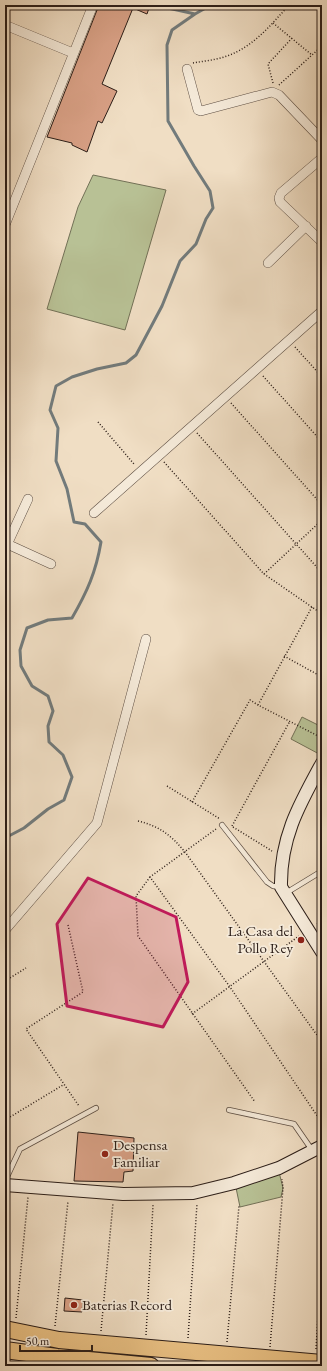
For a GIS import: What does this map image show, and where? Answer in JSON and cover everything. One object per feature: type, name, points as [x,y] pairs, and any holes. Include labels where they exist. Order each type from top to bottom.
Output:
[{"type":"highway","points":[[5,1329],[59,1340],[322,1363]]},
{"type":"highway","points":[[5,1350],[99,1364],[151,1366]]},
{"type":"street","points":[[5,225],[93,5]]},
{"type":"street","points":[[5,25],[73,53]]},
{"type":"street","points":[[187,66],[198,110],[201,111],[272,92],[279,95],[322,140]]},
{"type":"street","points":[[322,158],[281,193],[279,198],[280,202],[322,242]]},
{"type":"street","points":[[268,263],[306,226]]},
{"type":"street","points":[[94,513],[322,312]]},
{"type":"street","points":[[28,499],[6,546],[51,564]]},
{"type":"street","points":[[5,930],[97,823],[146,639]]},
{"type":"street","points":[[322,763],[289,828],[283,852],[283,890],[322,952]]},
{"type":"street","points":[[5,1185],[114,1194],[154,1195],[198,1192],[234,1183],[279,1168],[317,1148]]},
{"type":"lane","points":[[222,825],[267,882],[273,886],[283,890],[322,871]]},
{"type":"lane","points":[[5,1181],[20,1149],[96,1108]]},
{"type":"lane","points":[[229,1110],[294,1124],[317,1148]]},
{"type":"path","points":[[187,66],[226,56],[245,48],[289,5]]},
{"type":"path","points":[[272,23],[312,55]]},
{"type":"path","points":[[292,38],[268,64],[275,89],[322,46]]},
{"type":"path","points":[[289,341],[322,377]]},
{"type":"path","points":[[257,369],[322,442]]},
{"type":"path","points":[[226,397],[322,505]]},
{"type":"path","points":[[98,422],[141,472]]},
{"type":"path","points":[[191,427],[322,573]]},
{"type":"path","points":[[159,456],[264,574],[322,614]]},
{"type":"path","points":[[264,574],[322,520]]},
{"type":"path","points":[[258,705],[312,607]]},
{"type":"path","points":[[284,656],[322,677]]},
{"type":"path","points":[[192,802],[250,700],[322,738]]},
{"type":"path","points":[[232,826],[290,721]]},
{"type":"path","points":[[5,783],[7,787],[5,788]]},
{"type":"path","points":[[138,821],[162,830],[172,836],[322,1042]]},
{"type":"path","points":[[222,825],[150,876],[136,896],[138,936],[255,1102]]},
{"type":"path","points":[[150,876],[230,987],[322,1123]]},
{"type":"path","points":[[68,925],[83,992],[26,1029],[79,1106]]},
{"type":"path","points":[[192,1014],[307,930]]},
{"type":"path","points":[[5,981],[26,968]]},
{"type":"path","points":[[5,1120],[64,1084]]},
{"type":"path","points":[[271,1334],[283,1188],[279,1168]]},
{"type":"path","points":[[17,1312],[29,1187]]},
{"type":"path","points":[[56,1317],[69,1191]]},
{"type":"path","points":[[189,1328],[198,1192]]},
{"type":"path","points":[[100,1344],[114,1194]]},
{"type":"path","points":[[145,1348],[154,1195]]},
{"type":"path","points":[[228,1330],[239,1206]]},
{"type":"path","points":[[317,1335],[322,1250]]},
{"type":"highlighted area","points":[[88,878],[176,917],[188,982],[163,1027],[67,1006],[57,924]]},
{"type":"green space","points":[[93,175],[166,190],[125,330],[47,309],[78,207]]},
{"type":"green space","points":[[302,717],[322,727],[321,755],[291,739]]},
{"type":"green space","points":[[278,1168],[283,1188],[281,1197],[240,1207],[235,1183]]},
{"type":"building","points":[[99,5],[150,5],[147,14],[133,8],[102,84],[117,91],[102,123],[98,121],[87,152],[72,145],[72,143],[47,137]]},
{"type":"building","name":"Despensa Familiar","points":[[78,1132],[134,1138],[133,1171],[124,1172],[123,1182],[74,1181]]},
{"type":"building","name":"Baterias Record","points":[[65,1298],[83,1300],[82,1312],[64,1311]]},
{"type":"waterway","points":[[166,5],[168,8],[195,14],[211,5]]},
{"type":"waterway","points":[[5,838],[24,828],[48,809],[64,800],[72,777],[63,755],[49,742],[48,726],[53,711],[48,696],[32,686],[21,666],[20,650],[27,628],[48,620],[72,618],[90,582],[101,542],[85,524],[74,522],[67,489],[56,461],[58,428],[50,410],[56,386],[72,377],[97,369],[126,363],[136,355],[162,306],[180,261],[196,244],[206,219],[213,208],[210,191],[168,121],[167,45],[172,30],[195,14]]},
{"type":"place","name":"La Casa del Pollo Rey","points":[[301,940]]},
{"type":"place","name":"Despensa Familiar","points":[[105,1154]]},
{"type":"place","name":"Baterias Record","points":[[74,1305]]}]
